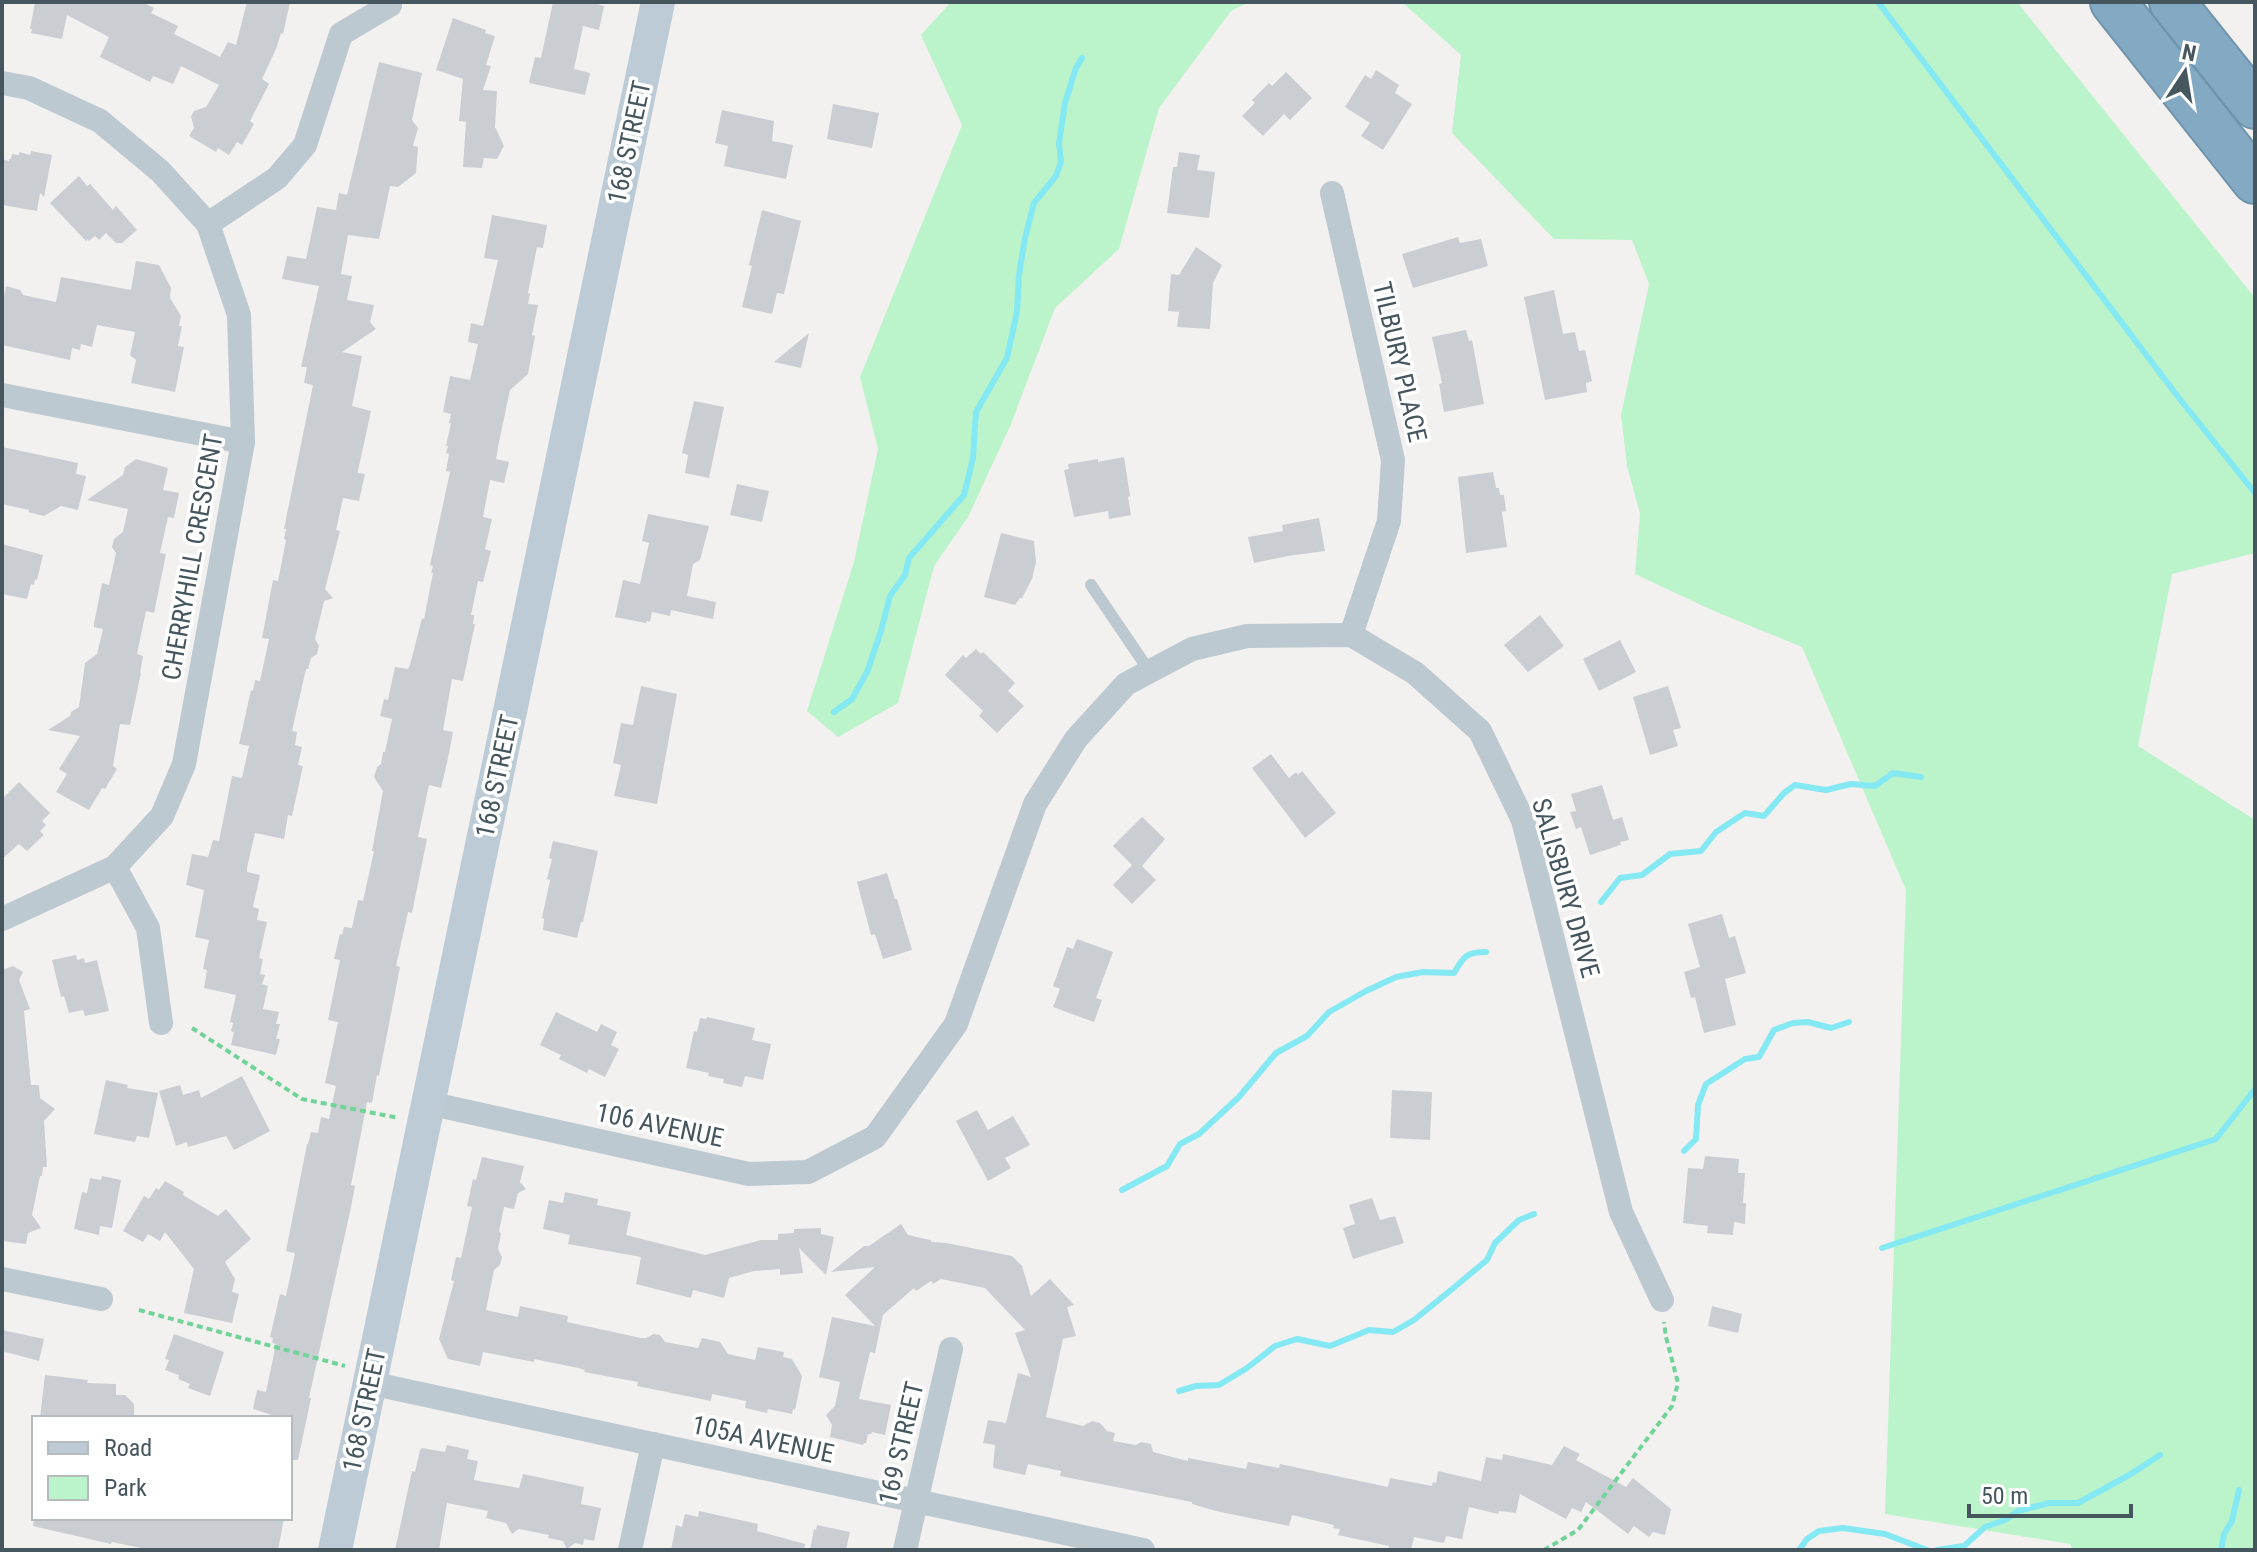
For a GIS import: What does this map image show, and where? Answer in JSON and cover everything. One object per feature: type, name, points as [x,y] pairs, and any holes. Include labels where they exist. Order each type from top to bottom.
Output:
[{"type":"highway","points":[[2113,2],[2255,181]]},
{"type":"highway","points":[[2172,2],[2255,106]]},
{"type":"street","name":"168 STREET","points":[[335,1550],[360,1376],[415,1111],[658,2]]},
{"type":"street","points":[[208,224],[277,178],[305,145],[341,34],[390,5]]},
{"type":"street","name":"CHERRYHILL CRESCENT","points":[[2,83],[29,88],[100,121],[160,171],[208,224],[239,315],[243,442],[184,764],[162,816],[115,867],[2,919]]},
{"type":"street","name":"TILBURY PLACE","points":[[1332,193],[1393,460],[1389,521],[1351,635]]},
{"type":"street","points":[[2,395],[243,442]]},
{"type":"street","points":[[1150,672],[1192,649],[1247,636],[1351,635]]},
{"type":"street","name":"SALISBURY DRIVE","points":[[1351,635],[1415,673],[1480,731],[1523,820],[1621,1212],[1662,1300]]},
{"type":"street","name":"106 AVENUE","points":[[415,1111],[749,1174],[808,1172],[875,1137],[956,1024],[1035,804],[1076,739],[1126,684],[1150,672]]},
{"type":"street","points":[[115,867],[148,928],[161,1023]]},
{"type":"street","points":[[2,1279],[101,1299]]},
{"type":"street","name":"169 STREET","points":[[905,1550],[951,1349]]},
{"type":"street","name":"105A AVENUE","points":[[360,1376],[653,1444],[1143,1550]]},
{"type":"street","points":[[630,1550],[653,1444]]},
{"type":"lane","points":[[1091,585],[1150,672]]},
{"type":"path","points":[[192,1028],[302,1099],[415,1111]]},
{"type":"path","points":[[1544,1550],[1578,1530],[1672,1406],[1678,1383],[1666,1337],[1662,1300]]},
{"type":"path","points":[[139,1310],[343,1365],[360,1376]]},
{"type":"green space","points":[[951,2],[1250,2],[1231,11],[1159,108],[1119,249],[1055,308],[1011,424],[968,517],[934,566],[898,703],[838,737],[807,711],[854,562],[878,449],[860,377],[962,125],[921,35]]},
{"type":"green space","points":[[1402,2],[2017,2],[2255,298],[2255,553],[2172,574],[2138,746],[2255,820],[2255,1550],[2073,1550],[2070,1544],[1885,1514],[1906,890],[1802,647],[1635,574],[1640,514],[1627,466],[1621,415],[1649,284],[1632,240],[1554,239],[1452,133],[1461,55]]},
{"type":"building","points":[[35,2],[142,2],[154,8],[151,13],[178,26],[174,34],[220,57],[228,42],[236,45],[247,2],[290,2],[283,34],[262,79],[269,84],[250,121],[254,124],[242,145],[237,142],[229,155],[218,148],[216,152],[189,136],[194,128],[191,116],[194,111],[206,107],[219,85],[181,66],[173,84],[153,76],[150,82],[100,57],[109,37],[67,15],[62,39],[31,33]]},
{"type":"building","points":[[553,2],[589,2],[604,6],[599,30],[583,26],[574,69],[590,73],[585,95],[529,83],[535,57],[541,58]]},
{"type":"building","points":[[453,18],[495,36],[486,65],[491,66],[483,90],[497,91],[495,127],[504,146],[497,159],[484,158],[482,168],[463,167],[466,122],[459,121],[463,79],[436,70]]},
{"type":"building","points":[[379,62],[422,73],[412,120],[418,128],[413,146],[418,147],[416,173],[398,187],[390,186],[379,239],[348,235],[341,274],[352,276],[347,300],[374,305],[370,322],[376,329],[342,352],[362,356],[352,406],[371,411],[358,471],[365,474],[359,501],[343,498],[336,530],[340,531],[325,589],[333,598],[324,601],[315,639],[319,646],[306,669],[292,731],[297,732],[295,745],[302,747],[298,765],[303,766],[292,816],[288,815],[284,839],[255,833],[247,868],[247,872],[260,875],[253,907],[259,909],[257,920],[267,922],[259,958],[263,959],[260,974],[265,975],[262,984],[268,986],[263,1009],[279,1012],[276,1039],[280,1039],[276,1055],[231,1045],[234,1032],[231,1031],[233,1023],[230,1022],[236,995],[204,988],[207,970],[203,969],[209,940],[195,937],[204,890],[186,885],[192,854],[208,857],[213,840],[219,841],[232,776],[242,778],[249,746],[239,744],[251,690],[255,680],[260,681],[269,639],[262,638],[273,580],[278,581],[286,540],[284,529],[313,385],[304,383],[307,367],[301,367],[319,286],[282,279],[287,256],[306,259],[317,207],[336,210],[339,193],[347,195]]},
{"type":"building","points":[[1376,70],[1399,85],[1395,93],[1412,104],[1383,150],[1361,136],[1370,123],[1345,107],[1365,75],[1371,79]]},
{"type":"building","points":[[1286,72],[1312,98],[1290,120],[1284,114],[1263,136],[1242,116],[1269,83],[1272,86]]},
{"type":"building","points":[[833,104],[879,113],[872,148],[827,139]]},
{"type":"building","points":[[722,110],[774,121],[772,141],[793,145],[786,179],[724,166],[728,146],[715,143]]},
{"type":"building","points":[[31,151],[52,155],[44,197],[40,193],[37,211],[2,205],[2,159],[9,161],[12,154],[30,155]]},
{"type":"building","points":[[1179,152],[1200,155],[1197,170],[1215,172],[1209,218],[1167,213],[1173,167],[1177,167]]},
{"type":"building","points":[[79,176],[113,210],[116,206],[137,230],[122,243],[116,243],[106,233],[99,240],[95,236],[86,241],[50,203]]},
{"type":"building","points":[[762,210],[801,221],[784,294],[777,293],[772,314],[742,307]]},
{"type":"building","points":[[492,215],[547,225],[543,248],[537,247],[528,293],[528,304],[538,305],[528,374],[510,390],[496,459],[509,462],[504,483],[490,480],[483,517],[492,519],[485,549],[491,551],[483,582],[478,581],[471,615],[474,615],[475,624],[463,681],[452,679],[443,730],[453,732],[447,763],[441,788],[429,785],[418,837],[427,839],[412,913],[408,912],[396,966],[400,967],[379,1076],[372,1103],[367,1102],[351,1185],[355,1186],[311,1398],[298,1460],[292,1460],[292,1416],[275,1416],[253,1409],[257,1390],[266,1392],[276,1344],[270,1337],[280,1294],[286,1296],[295,1253],[286,1251],[307,1144],[311,1132],[318,1133],[321,1117],[329,1119],[336,1086],[325,1083],[338,1022],[328,1020],[340,960],[334,959],[340,934],[344,927],[352,928],[358,900],[363,901],[374,851],[383,791],[374,777],[385,752],[392,719],[380,716],[384,699],[388,700],[395,667],[408,669],[410,665],[424,619],[433,573],[433,566],[430,565],[450,472],[446,471],[449,454],[446,453],[446,446],[451,414],[443,412],[450,376],[470,380],[478,344],[468,342],[471,323],[483,326],[498,260],[484,258]]},
{"type":"building","points":[[1458,237],[1460,243],[1481,239],[1488,266],[1413,288],[1402,254]]},
{"type":"building","points":[[1196,247],[1222,265],[1213,283],[1210,329],[1177,327],[1179,312],[1168,311],[1171,274],[1179,275]]},
{"type":"building","points":[[136,261],[159,265],[171,288],[170,298],[181,316],[178,346],[184,347],[175,392],[131,383],[136,360],[130,355],[135,332],[97,325],[92,347],[81,344],[80,350],[72,348],[70,360],[2,345],[2,306],[6,286],[20,290],[23,295],[56,302],[61,277],[131,290]]},
{"type":"building","points":[[1554,290],[1563,334],[1575,332],[1579,351],[1585,350],[1592,381],[1586,383],[1587,392],[1545,400],[1524,297]]},
{"type":"building","points":[[1466,330],[1469,341],[1472,340],[1484,404],[1444,412],[1439,384],[1442,383],[1432,337]]},
{"type":"building","points":[[809,333],[801,368],[774,362]]},
{"type":"building","points":[[694,401],[724,407],[709,478],[685,473],[688,455],[682,453]]},
{"type":"building","points":[[2,447],[78,463],[76,474],[86,476],[78,510],[61,506],[44,516],[2,504]]},
{"type":"building","points":[[1124,457],[1131,515],[1109,519],[1108,511],[1074,517],[1064,470],[1069,469],[1068,464]]},
{"type":"building","points":[[136,459],[168,468],[163,490],[179,493],[174,518],[168,517],[160,553],[166,554],[154,613],[146,611],[137,654],[143,656],[141,673],[130,725],[120,724],[113,766],[117,769],[89,810],[56,792],[67,774],[59,769],[80,736],[48,730],[79,707],[85,663],[97,654],[103,629],[94,627],[102,583],[109,585],[116,553],[112,547],[114,539],[123,532],[128,509],[87,500],[123,475],[125,467]]},
{"type":"building","points":[[1493,472],[1496,488],[1499,488],[1500,495],[1504,495],[1506,511],[1502,512],[1507,547],[1466,553],[1458,477]]},
{"type":"building","points":[[737,484],[769,491],[762,522],[730,515]]},
{"type":"building","points":[[648,514],[709,526],[700,560],[693,564],[687,596],[716,602],[713,619],[671,610],[670,616],[652,612],[650,622],[646,623],[615,617],[623,580],[640,584],[649,543],[642,541]]},
{"type":"building","points":[[1319,518],[1325,551],[1254,563],[1248,537],[1283,531],[1282,525]]},
{"type":"building","points":[[1001,533],[1034,541],[1036,562],[1032,579],[1015,605],[984,597]]},
{"type":"building","points":[[2,544],[43,555],[37,580],[34,585],[31,584],[27,599],[2,594]]},
{"type":"building","points":[[1540,615],[1564,646],[1528,672],[1504,645]]},
{"type":"building","points":[[1620,640],[1636,672],[1599,691],[1583,659]]},
{"type":"building","points":[[976,649],[1015,683],[1008,691],[1024,706],[997,733],[979,716],[983,711],[945,675],[963,655],[966,658]]},
{"type":"building","points":[[641,686],[677,694],[657,804],[614,796],[621,765],[613,763],[621,723],[633,725]]},
{"type":"building","points":[[1668,686],[1681,728],[1673,730],[1678,746],[1650,755],[1633,697]]},
{"type":"building","points":[[1271,754],[1289,778],[1302,771],[1336,813],[1305,838],[1252,768]]},
{"type":"building","points":[[19,782],[50,813],[42,821],[46,825],[40,831],[44,835],[27,851],[19,844],[2,859],[2,799]]},
{"type":"building","points":[[1602,785],[1613,820],[1622,817],[1629,840],[1590,855],[1581,827],[1576,829],[1570,812],[1576,811],[1571,794]]},
{"type":"building","points":[[1142,817],[1165,839],[1142,866],[1156,880],[1132,904],[1113,885],[1132,865],[1113,846]]},
{"type":"building","points":[[553,841],[598,851],[577,938],[543,930]]},
{"type":"building","points":[[887,873],[912,950],[883,959],[875,934],[871,935],[857,882]]},
{"type":"building","points":[[1722,914],[1729,938],[1735,936],[1746,973],[1725,979],[1736,1025],[1704,1033],[1695,997],[1691,998],[1684,972],[1700,967],[1688,924]]},
{"type":"building","points":[[1077,939],[1113,952],[1096,998],[1102,1000],[1094,1022],[1053,1007],[1060,989],[1053,986],[1067,947],[1073,949]]},
{"type":"building","points":[[76,955],[77,960],[84,958],[85,963],[97,960],[109,1011],[85,1016],[83,1010],[69,1013],[64,996],[61,997],[52,960]]},
{"type":"building","points":[[13,966],[23,972],[19,980],[30,1009],[24,1011],[31,1085],[39,1085],[40,1098],[55,1109],[44,1121],[47,1167],[43,1167],[40,1176],[32,1215],[41,1228],[28,1233],[26,1244],[2,1241],[2,970]]},
{"type":"building","points":[[556,1012],[597,1032],[601,1024],[617,1032],[611,1045],[619,1049],[605,1077],[589,1069],[587,1073],[540,1045]]},
{"type":"building","points":[[700,1018],[755,1028],[752,1040],[771,1044],[763,1080],[745,1076],[742,1087],[723,1083],[724,1079],[708,1076],[709,1073],[686,1068],[694,1031],[697,1032]]},
{"type":"building","points":[[242,1076],[270,1131],[234,1150],[226,1136],[188,1147],[187,1142],[176,1146],[159,1091],[180,1085],[183,1095],[199,1090],[201,1098]]},
{"type":"building","points":[[106,1080],[128,1085],[127,1088],[158,1093],[149,1138],[137,1136],[135,1142],[94,1134]]},
{"type":"building","points":[[1392,1090],[1432,1092],[1430,1140],[1390,1138]]},
{"type":"building","points":[[977,1110],[988,1130],[1013,1116],[1030,1145],[1005,1158],[1011,1168],[988,1181],[956,1121]]},
{"type":"building","points":[[1705,1156],[1739,1159],[1738,1173],[1745,1173],[1745,1224],[1734,1222],[1733,1235],[1707,1233],[1708,1226],[1683,1223],[1688,1168],[1703,1169]]},
{"type":"building","points":[[482,1157],[524,1166],[520,1182],[526,1189],[518,1193],[514,1209],[504,1207],[498,1249],[502,1257],[500,1265],[494,1270],[486,1310],[518,1317],[520,1306],[568,1316],[567,1322],[641,1338],[660,1335],[665,1342],[698,1348],[702,1338],[720,1342],[728,1354],[755,1360],[758,1347],[784,1352],[783,1357],[792,1359],[802,1376],[792,1414],[745,1408],[746,1401],[712,1394],[711,1401],[637,1386],[638,1382],[534,1359],[534,1362],[483,1352],[480,1366],[448,1359],[439,1339],[454,1281],[451,1280],[456,1257],[461,1258],[472,1207],[467,1206],[473,1179],[476,1180]]},
{"type":"building","points":[[102,1176],[121,1180],[112,1228],[100,1226],[99,1235],[74,1229],[82,1192],[87,1193],[90,1178],[101,1180]]},
{"type":"building","points":[[165,1181],[218,1216],[226,1209],[251,1239],[225,1262],[235,1279],[232,1292],[239,1294],[232,1323],[184,1313],[194,1269],[165,1232],[160,1241],[148,1234],[143,1242],[123,1231],[144,1196],[149,1199]]},
{"type":"building","points":[[565,1192],[598,1199],[597,1205],[631,1212],[626,1235],[705,1255],[761,1240],[778,1240],[778,1234],[794,1233],[794,1229],[821,1228],[821,1234],[834,1237],[826,1275],[799,1248],[803,1273],[780,1275],[780,1269],[754,1271],[729,1278],[724,1298],[693,1290],[691,1298],[636,1284],[641,1257],[568,1244],[570,1235],[543,1229],[549,1200],[563,1203]]},
{"type":"building","points":[[1372,1198],[1380,1220],[1395,1216],[1404,1243],[1353,1259],[1343,1228],[1355,1224],[1349,1205]]},
{"type":"building","points":[[901,1224],[908,1235],[932,1242],[1012,1256],[1022,1266],[1031,1296],[1050,1279],[1074,1305],[1067,1307],[1076,1336],[1063,1339],[1046,1417],[1083,1426],[1092,1421],[1100,1423],[1107,1431],[1115,1433],[1113,1441],[1151,1444],[1153,1452],[1188,1461],[1188,1458],[1246,1469],[1248,1462],[1279,1468],[1280,1464],[1388,1487],[1390,1478],[1432,1486],[1433,1482],[1436,1483],[1438,1471],[1481,1481],[1486,1457],[1502,1460],[1503,1454],[1552,1465],[1564,1446],[1580,1454],[1576,1460],[1626,1487],[1633,1478],[1671,1509],[1665,1535],[1653,1532],[1649,1537],[1634,1526],[1628,1534],[1586,1502],[1581,1512],[1572,1508],[1566,1519],[1520,1494],[1516,1513],[1499,1511],[1498,1514],[1469,1507],[1462,1539],[1446,1536],[1444,1543],[1414,1537],[1411,1550],[1388,1550],[1389,1546],[1338,1535],[1340,1529],[1333,1528],[1334,1525],[1292,1515],[1289,1526],[1216,1511],[1192,1502],[1060,1476],[1061,1471],[1028,1464],[1025,1475],[993,1468],[995,1445],[983,1443],[988,1420],[1006,1423],[1018,1373],[1031,1377],[1015,1333],[1025,1330],[985,1288],[941,1279],[933,1284],[931,1281],[916,1291],[914,1288],[883,1315],[875,1353],[870,1352],[859,1399],[891,1405],[885,1435],[872,1432],[863,1445],[830,1437],[832,1425],[826,1415],[835,1406],[840,1382],[819,1377],[832,1317],[875,1326],[845,1295],[875,1267],[831,1272],[864,1246],[869,1246]]},
{"type":"building","points":[[1712,1306],[1742,1314],[1738,1333],[1708,1326]]},
{"type":"building","points":[[2,1330],[44,1339],[39,1361],[2,1351]]},
{"type":"building","points":[[174,1334],[224,1352],[210,1396],[188,1388],[190,1384],[178,1379],[179,1375],[165,1370],[169,1360],[165,1359]]},
{"type":"building","points":[[45,1375],[88,1380],[87,1383],[116,1384],[116,1395],[125,1395],[134,1404],[134,1416],[40,1416]]},
{"type":"building","points":[[447,1445],[469,1450],[467,1459],[478,1461],[474,1480],[519,1488],[523,1474],[584,1487],[581,1504],[601,1508],[594,1541],[584,1539],[583,1545],[575,1543],[567,1549],[563,1541],[548,1538],[549,1535],[519,1529],[512,1534],[506,1523],[486,1518],[488,1511],[447,1503],[439,1550],[395,1550],[412,1471],[415,1472],[420,1450],[445,1452]]},
{"type":"building","points":[[699,1511],[758,1524],[757,1531],[805,1544],[804,1550],[671,1550],[676,1525],[682,1527],[685,1514],[698,1517]]},
{"type":"building","points":[[34,1520],[284,1520],[278,1550],[151,1550],[33,1526]]},
{"type":"building","points":[[817,1525],[850,1532],[846,1550],[810,1550]]},
{"type":"waterway","points":[[1878,2],[2179,398],[2255,493]]},
{"type":"waterway","points":[[834,712],[852,699],[867,672],[890,596],[905,575],[909,558],[964,495],[973,458],[976,412],[1007,358],[1017,312],[1025,238],[1034,203],[1056,176],[1061,162],[1059,143],[1065,103],[1082,58]]},
{"type":"waterway","points":[[1601,902],[1620,878],[1642,875],[1670,854],[1701,851],[1716,832],[1745,813],[1764,816],[1795,785],[1826,790],[1851,784],[1875,786],[1893,773],[1921,777]]},
{"type":"waterway","points":[[1122,1190],[1167,1166],[1180,1144],[1199,1134],[1239,1097],[1276,1053],[1307,1036],[1329,1012],[1396,977],[1423,972],[1454,973],[1466,956],[1486,952]]},
{"type":"waterway","points":[[1684,1151],[1696,1139],[1698,1105],[1706,1084],[1745,1059],[1759,1057],[1774,1030],[1793,1023],[1808,1022],[1831,1028],[1849,1022]]},
{"type":"waterway","points":[[1882,1248],[2216,1139],[2255,1089]]},
{"type":"waterway","points":[[1179,1391],[1196,1386],[1219,1385],[1275,1346],[1297,1339],[1330,1346],[1369,1330],[1393,1332],[1414,1320],[1487,1260],[1495,1243],[1519,1220],[1534,1214]]},
{"type":"waterway","points":[[1937,1550],[1964,1546],[1985,1527],[2005,1520],[2018,1511],[2049,1503],[2078,1503],[2160,1455]]},
{"type":"waterway","points":[[2221,1550],[2239,1490]]},
{"type":"waterway","points":[[1799,1550],[1807,1539],[1819,1531],[1843,1528],[1885,1534],[1927,1550]]}]
